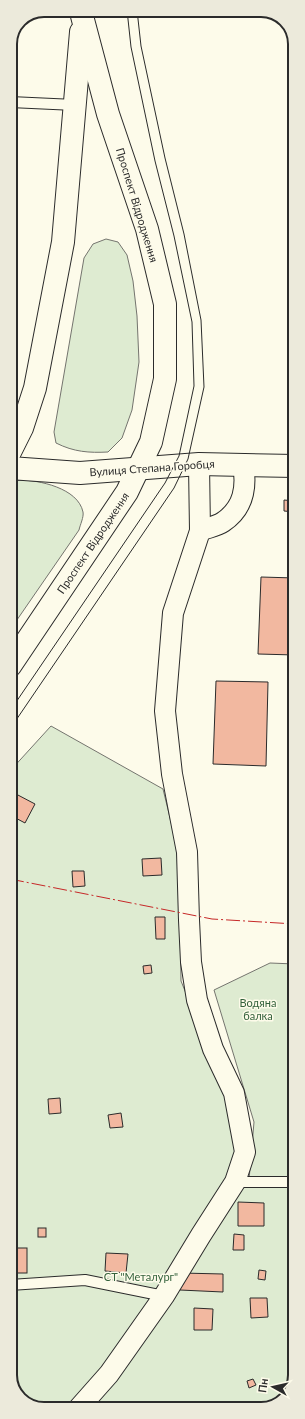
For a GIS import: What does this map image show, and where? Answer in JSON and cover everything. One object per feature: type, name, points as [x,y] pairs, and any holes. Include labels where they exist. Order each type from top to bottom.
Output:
[{"type":"street","name":"Проспект Відродження","points":[[17,438],[22,428],[34,388],[63,242],[82,17]]},
{"type":"street","name":"Проспект Відродження","points":[[17,656],[127,492],[151,442],[165,379],[165,304],[147,229],[108,114],[83,17]]},
{"type":"street","name":"Вулиця Степана Горобця","points":[[17,468],[80,473],[199,464],[288,466]]},
{"type":"street","points":[[84,1402],[109,1374],[164,1296],[235,1182],[245,1152],[234,1093],[213,1049],[197,1000],[191,962],[187,852],[172,774],[165,711],[173,613],[200,531],[199,464]]},
{"type":"street","points":[[200,531],[222,523],[233,514],[242,500],[246,479],[243,464]]},
{"type":"lane","points":[[17,102],[75,105]]},
{"type":"lane","points":[[235,1182],[288,1182]]},
{"type":"lane","points":[[17,1285],[85,1280],[164,1296]]},
{"type":"green space","points":[[106,239],[118,242],[127,255],[133,281],[137,316],[139,362],[132,410],[122,438],[108,452],[88,452],[75,450],[56,443],[54,432],[84,258],[93,244]]},
{"type":"green space","points":[[27,480],[47,484],[66,491],[80,504],[83,514],[79,530],[17,620],[17,481]]},
{"type":"green space","name":"СТ \"Металург\"","points":[[51,726],[163,789],[179,855],[181,981],[225,1089],[236,1155],[233,1184],[288,1184],[288,1378],[287,1384],[281,1393],[270,1401],[42,1402],[34,1400],[26,1395],[18,1384],[17,763]]},
{"type":"green space","name":"Водяна балка","points":[[270,963],[288,964],[288,1179],[249,1180],[254,1122],[214,990]]},
{"type":"building","points":[[284,500],[288,500],[288,511],[284,511]]},
{"type":"building","points":[[261,577],[288,578],[288,655],[258,654]]},
{"type":"building","points":[[216,681],[268,682],[266,766],[213,764]]},
{"type":"building","points":[[17,795],[35,804],[25,823],[17,819]]},
{"type":"building","points":[[161,858],[162,875],[143,876],[142,859]]},
{"type":"building","points":[[72,871],[84,871],[85,886],[73,887]]},
{"type":"building","points":[[155,917],[165,917],[165,939],[156,939]]},
{"type":"building","points":[[151,965],[152,973],[144,974],[143,966]]},
{"type":"building","points":[[60,1098],[61,1113],[49,1114],[48,1099]]},
{"type":"building","points":[[121,1113],[123,1127],[110,1128],[108,1115]]},
{"type":"building","points":[[238,1202],[264,1203],[264,1226],[238,1226]]},
{"type":"building","points":[[38,1228],[46,1228],[46,1237],[38,1237]]},
{"type":"building","points":[[234,1234],[244,1235],[244,1250],[233,1250]]},
{"type":"building","points":[[17,1248],[27,1248],[27,1273],[17,1273]]},
{"type":"building","points":[[106,1253],[128,1254],[126,1273],[105,1271]]},
{"type":"building","points":[[259,1270],[266,1271],[265,1280],[258,1279]]},
{"type":"building","points":[[181,1273],[223,1274],[223,1292],[180,1290]]},
{"type":"building","points":[[250,1298],[267,1298],[268,1317],[251,1318]]},
{"type":"building","points":[[194,1308],[213,1309],[212,1330],[194,1330]]},
{"type":"building","points":[[253,1379],[256,1385],[249,1388],[247,1381]]},
{"type":"tram line","points":[[17,701],[165,483],[179,456],[194,386],[192,322],[174,236],[155,161],[131,47],[128,17]]},
{"type":"tram line","points":[[17,719],[174,488],[188,459],[204,387],[201,320],[184,234],[165,158],[141,46],[138,17]]},
{"type":"power","points":[[17,880],[212,919],[288,924]]}]
